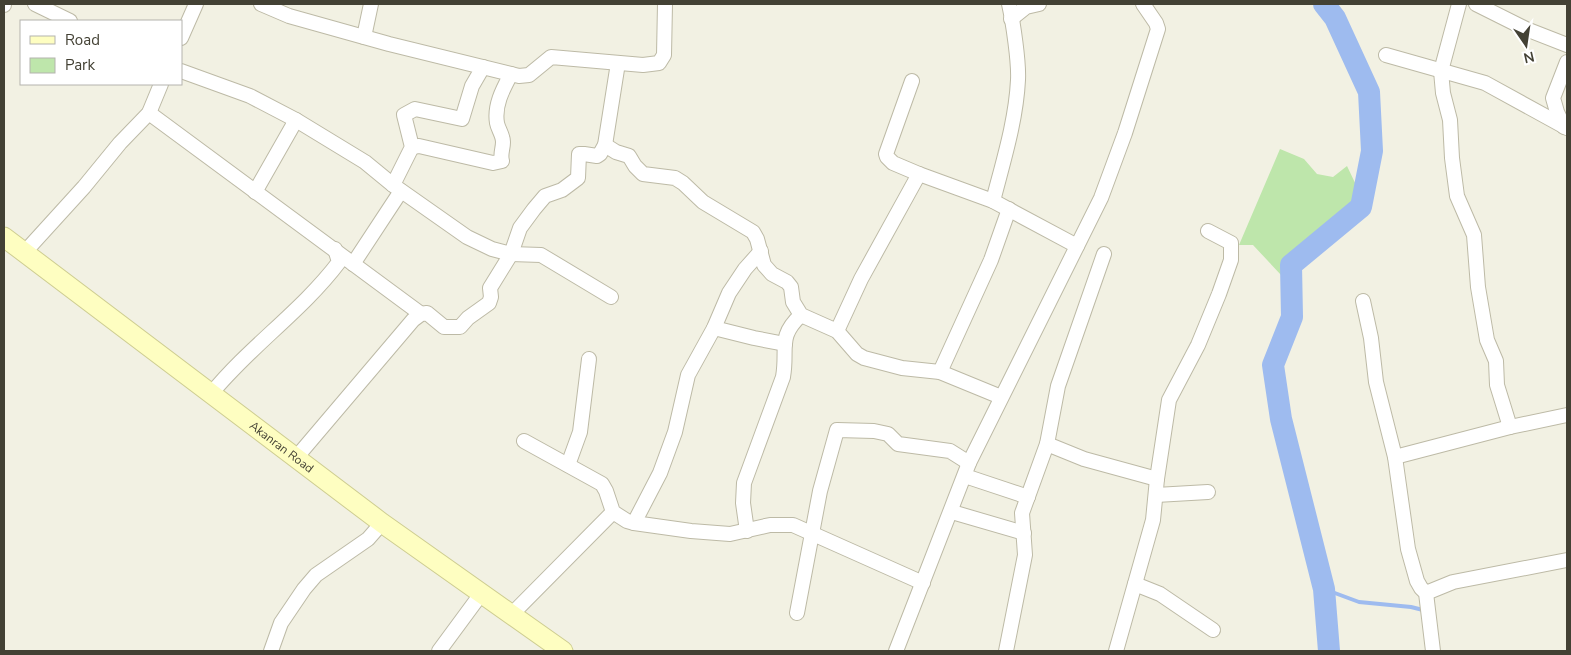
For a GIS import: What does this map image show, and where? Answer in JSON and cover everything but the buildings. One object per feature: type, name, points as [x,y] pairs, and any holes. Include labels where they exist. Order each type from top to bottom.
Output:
[{"type":"main road","name":"Akanran Road","points":[[4,237],[295,459],[563,651]]},
{"type":"street","points":[[35,4],[68,20]]},
{"type":"street","points":[[182,36],[196,4]]},
{"type":"street","points":[[261,4],[289,16],[389,44],[519,76],[529,75],[551,57],[643,65],[659,63],[664,55],[665,4]]},
{"type":"street","points":[[364,36],[371,4]]},
{"type":"street","points":[[993,201],[1012,126],[1018,78],[1008,4]]},
{"type":"street","points":[[1011,19],[1026,7],[1038,4]]},
{"type":"street","points":[[896,651],[952,512],[967,469],[1105,189],[1125,133],[1157,26],[1143,4]]},
{"type":"street","points":[[1459,4],[1441,71],[1443,93],[1450,120],[1457,196],[1474,235],[1478,287],[1487,340],[1496,361],[1497,385],[1510,427]]},
{"type":"street","points":[[1476,4],[1567,45]]},
{"type":"street","points":[[1386,55],[1485,83],[1565,128]]},
{"type":"street","points":[[1565,128],[1553,98],[1567,62]]},
{"type":"street","points":[[295,459],[413,320],[421,314],[427,313],[444,327],[460,327],[468,318],[489,303],[491,297],[490,288],[510,254],[520,228],[543,199],[562,190],[578,178],[579,154],[597,156],[605,145],[618,63]]},
{"type":"street","points":[[356,260],[397,188],[412,147],[404,115],[415,108],[462,119],[472,86],[483,67]]},
{"type":"street","points":[[182,71],[250,96],[296,120],[365,162],[397,188],[467,237],[492,249],[510,254],[541,255],[611,297]]},
{"type":"street","points":[[412,147],[419,146],[493,163],[502,161],[503,140],[497,123],[497,109],[502,91],[511,74]]},
{"type":"street","points":[[912,81],[886,154],[893,163],[993,201],[1077,246]]},
{"type":"street","points":[[24,253],[84,187],[120,143],[149,113],[161,85]]},
{"type":"street","points":[[149,113],[335,250],[356,260],[421,314]]},
{"type":"street","points":[[255,192],[296,120]]},
{"type":"street","points":[[605,145],[616,152],[628,156],[644,174],[675,178],[704,202],[753,232],[764,265],[787,282],[793,302],[801,315],[836,331],[857,354],[864,358],[902,368],[940,372],[1001,397]]},
{"type":"street","points":[[836,331],[861,279],[919,174]]},
{"type":"street","points":[[940,372],[991,260],[1009,209]]},
{"type":"street","points":[[1116,651],[1153,520],[1169,400],[1198,345],[1231,260],[1231,243],[1208,231]]},
{"type":"street","points":[[212,394],[224,378],[274,328],[321,285],[339,262],[335,250]]},
{"type":"street","points":[[634,523],[660,473],[675,432],[688,375],[714,328],[729,292],[745,269],[761,252]]},
{"type":"street","points":[[1006,651],[1026,555],[1022,513],[1047,444],[1058,386],[1104,254]]},
{"type":"street","points":[[1363,300],[1371,338],[1376,382],[1395,457],[1408,549],[1417,581],[1426,593],[1433,651]]},
{"type":"street","points":[[747,531],[743,503],[744,483],[783,377],[786,363],[786,332],[801,315]]},
{"type":"street","points":[[714,328],[785,344]]},
{"type":"street","points":[[568,465],[580,432],[589,359]]},
{"type":"street","points":[[1395,457],[1510,427],[1567,415]]},
{"type":"street","points":[[797,613],[820,491],[837,430],[888,434],[898,444],[950,451],[967,469],[1028,497]]},
{"type":"street","points":[[524,440],[602,484],[613,512],[627,521],[691,531],[730,534],[770,525],[793,525],[923,584]]},
{"type":"street","points":[[1047,444],[1084,459],[1157,479]]},
{"type":"street","points":[[1156,495],[1208,492]]},
{"type":"street","points":[[512,614],[613,512]]},
{"type":"street","points":[[952,512],[1024,533]]},
{"type":"street","points":[[271,651],[281,623],[316,575],[368,539],[382,523]]},
{"type":"street","points":[[1426,593],[1454,582],[1567,560]]},
{"type":"street","points":[[1135,584],[1160,594],[1213,630]]},
{"type":"street","points":[[439,651],[481,594]]},
{"type":"green space","points":[[1280,149],[1304,159],[1317,174],[1333,177],[1347,166],[1357,187],[1356,206],[1281,275],[1253,245],[1239,245]]},
{"type":"waterway","points":[[1324,4],[1335,18],[1369,92],[1372,151],[1361,207],[1291,265],[1292,317],[1273,365],[1281,419],[1324,589],[1329,651]]},
{"type":"waterway","points":[[1324,589],[1359,602],[1411,607],[1423,610],[1424,612]]}]
